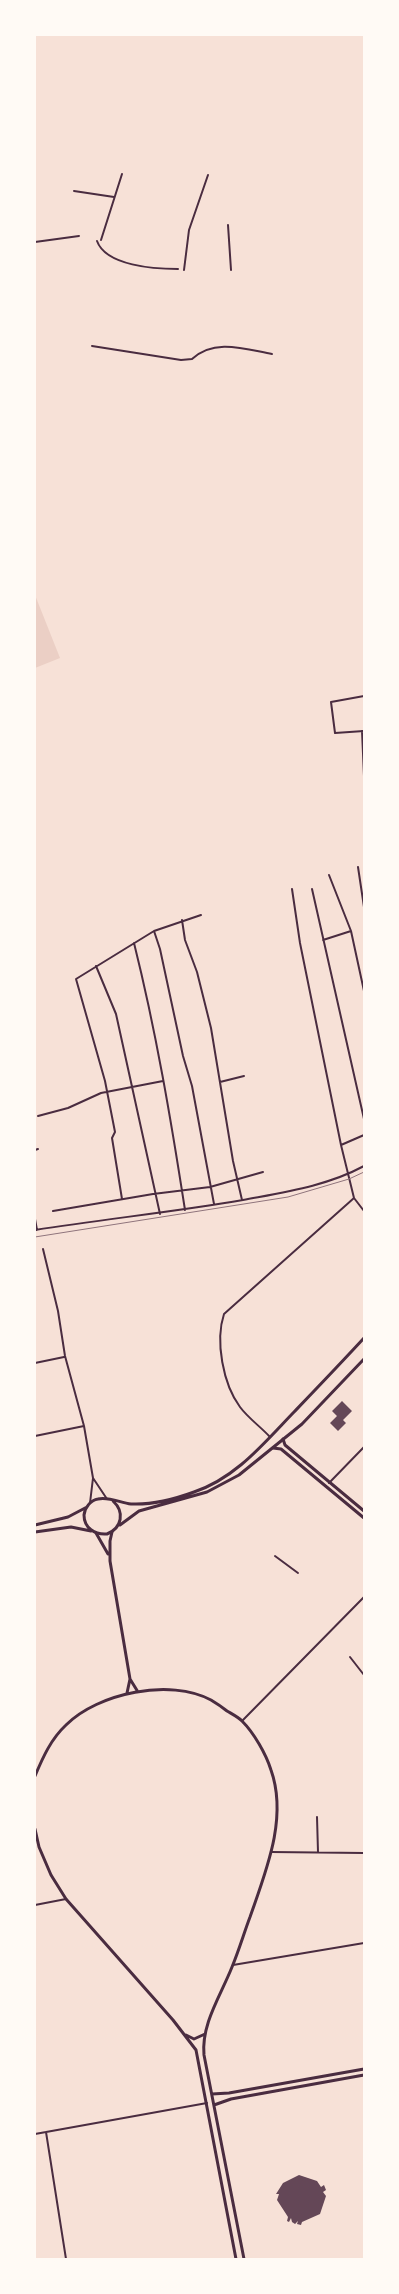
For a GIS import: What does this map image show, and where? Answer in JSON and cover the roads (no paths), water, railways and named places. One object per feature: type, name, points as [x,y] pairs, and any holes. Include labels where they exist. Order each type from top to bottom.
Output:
[{"type":"main road","points":[[35,1525],[68,1517],[98,1499],[140,1504],[194,1493],[224,1478],[254,1454],[364,1338]]},
{"type":"main road","points":[[138,1692],[130,1678],[110,1561],[112,1532],[139,1512],[191,1498],[223,1484],[256,1463],[282,1438],[302,1424],[364,1359]]},
{"type":"main road","points":[[282,1438],[285,1445],[364,1511]]},
{"type":"main road","points":[[272,1448],[281,1449],[364,1518]]},
{"type":"main road","points":[[113,1501],[117,1505],[121,1516],[117,1527]]},
{"type":"main road","points":[[89,1505],[85,1511],[85,1522],[92,1531]]},
{"type":"main road","points":[[35,1532],[71,1527],[92,1531],[101,1540],[110,1561]]},
{"type":"main road","points":[[96,1533],[112,1532]]},
{"type":"main road","points":[[126,1693],[130,1678]]},
{"type":"main road","points":[[35,1776],[48,1746],[66,1724],[96,1704],[126,1693],[138,1692],[186,1692],[210,1699],[242,1721],[259,1745],[271,1770],[276,1793],[277,1818],[271,1852],[233,1965],[210,2015],[204,2042],[204,2055],[244,2259]]},
{"type":"main road","points":[[35,1829],[39,1847],[51,1875],[66,1899],[184,2033],[198,2055],[236,2259]]},
{"type":"main road","points":[[184,2033],[194,2039],[206,2033]]},
{"type":"main road","points":[[212,2094],[229,2093],[364,2069]]},
{"type":"main road","points":[[214,2105],[231,2099],[364,2075]]},
{"type":"street","points":[[101,240],[122,174]]},
{"type":"street","points":[[184,270],[189,230],[208,175]]},
{"type":"street","points":[[74,191],[115,198]]},
{"type":"street","points":[[228,225],[231,270]]},
{"type":"street","points":[[35,242],[79,236]]},
{"type":"street","points":[[97,241],[100,248],[111,258],[163,269],[178,269]]},
{"type":"street","points":[[92,346],[181,360],[192,359],[199,352],[224,345],[272,354]]},
{"type":"street","points":[[364,696],[331,702],[336,733],[363,731],[364,774]]},
{"type":"street","points":[[358,867],[364,907]]},
{"type":"street","points":[[329,875],[351,931],[364,992]]},
{"type":"street","points":[[292,889],[300,943],[341,1145],[354,1198],[364,1211]]},
{"type":"street","points":[[312,889],[364,1119]]},
{"type":"street","points":[[122,1199],[112,1138],[115,1132],[107,1091],[76,979],[154,931],[201,915]]},
{"type":"street","points":[[182,920],[185,940],[197,972],[211,1028],[242,1200]]},
{"type":"street","points":[[154,931],[160,948],[192,1086],[214,1205]]},
{"type":"street","points":[[323,940],[351,931]]},
{"type":"street","points":[[134,943],[163,1081],[185,1210]]},
{"type":"street","points":[[96,966],[116,1014],[160,1214]]},
{"type":"street","points":[[220,1082],[244,1076]]},
{"type":"street","points":[[38,1116],[68,1108],[107,1091],[163,1081]]},
{"type":"street","points":[[341,1145],[364,1135]]},
{"type":"street","points":[[35,1219],[36,1230],[185,1210],[321,1184],[348,1175],[364,1166]]},
{"type":"street","points":[[53,1211],[210,1187],[263,1172]]},
{"type":"street","points":[[270,1437],[241,1408],[233,1396],[220,1346],[221,1323],[224,1314],[354,1198]]},
{"type":"street","points":[[43,1249],[58,1310],[65,1356],[84,1426],[93,1478],[89,1505]]},
{"type":"street","points":[[35,1363],[65,1356]]},
{"type":"street","points":[[35,1436],[84,1426]]},
{"type":"street","points":[[329,1483],[364,1447]]},
{"type":"street","points":[[93,1478],[107,1499]]},
{"type":"street","points":[[275,1556],[298,1573]]},
{"type":"street","points":[[242,1721],[364,1597]]},
{"type":"street","points":[[350,1657],[364,1675]]},
{"type":"street","points":[[317,1817],[318,1852]]},
{"type":"street","points":[[271,1852],[364,1853]]},
{"type":"street","points":[[35,1905],[66,1899]]},
{"type":"street","points":[[233,1965],[364,1944]]},
{"type":"street","points":[[35,2134],[207,2103]]},
{"type":"street","points":[[46,2132],[66,2259]]},
{"type":"railway","points":[[35,1237],[288,1197],[349,1179],[364,1172]]}]
